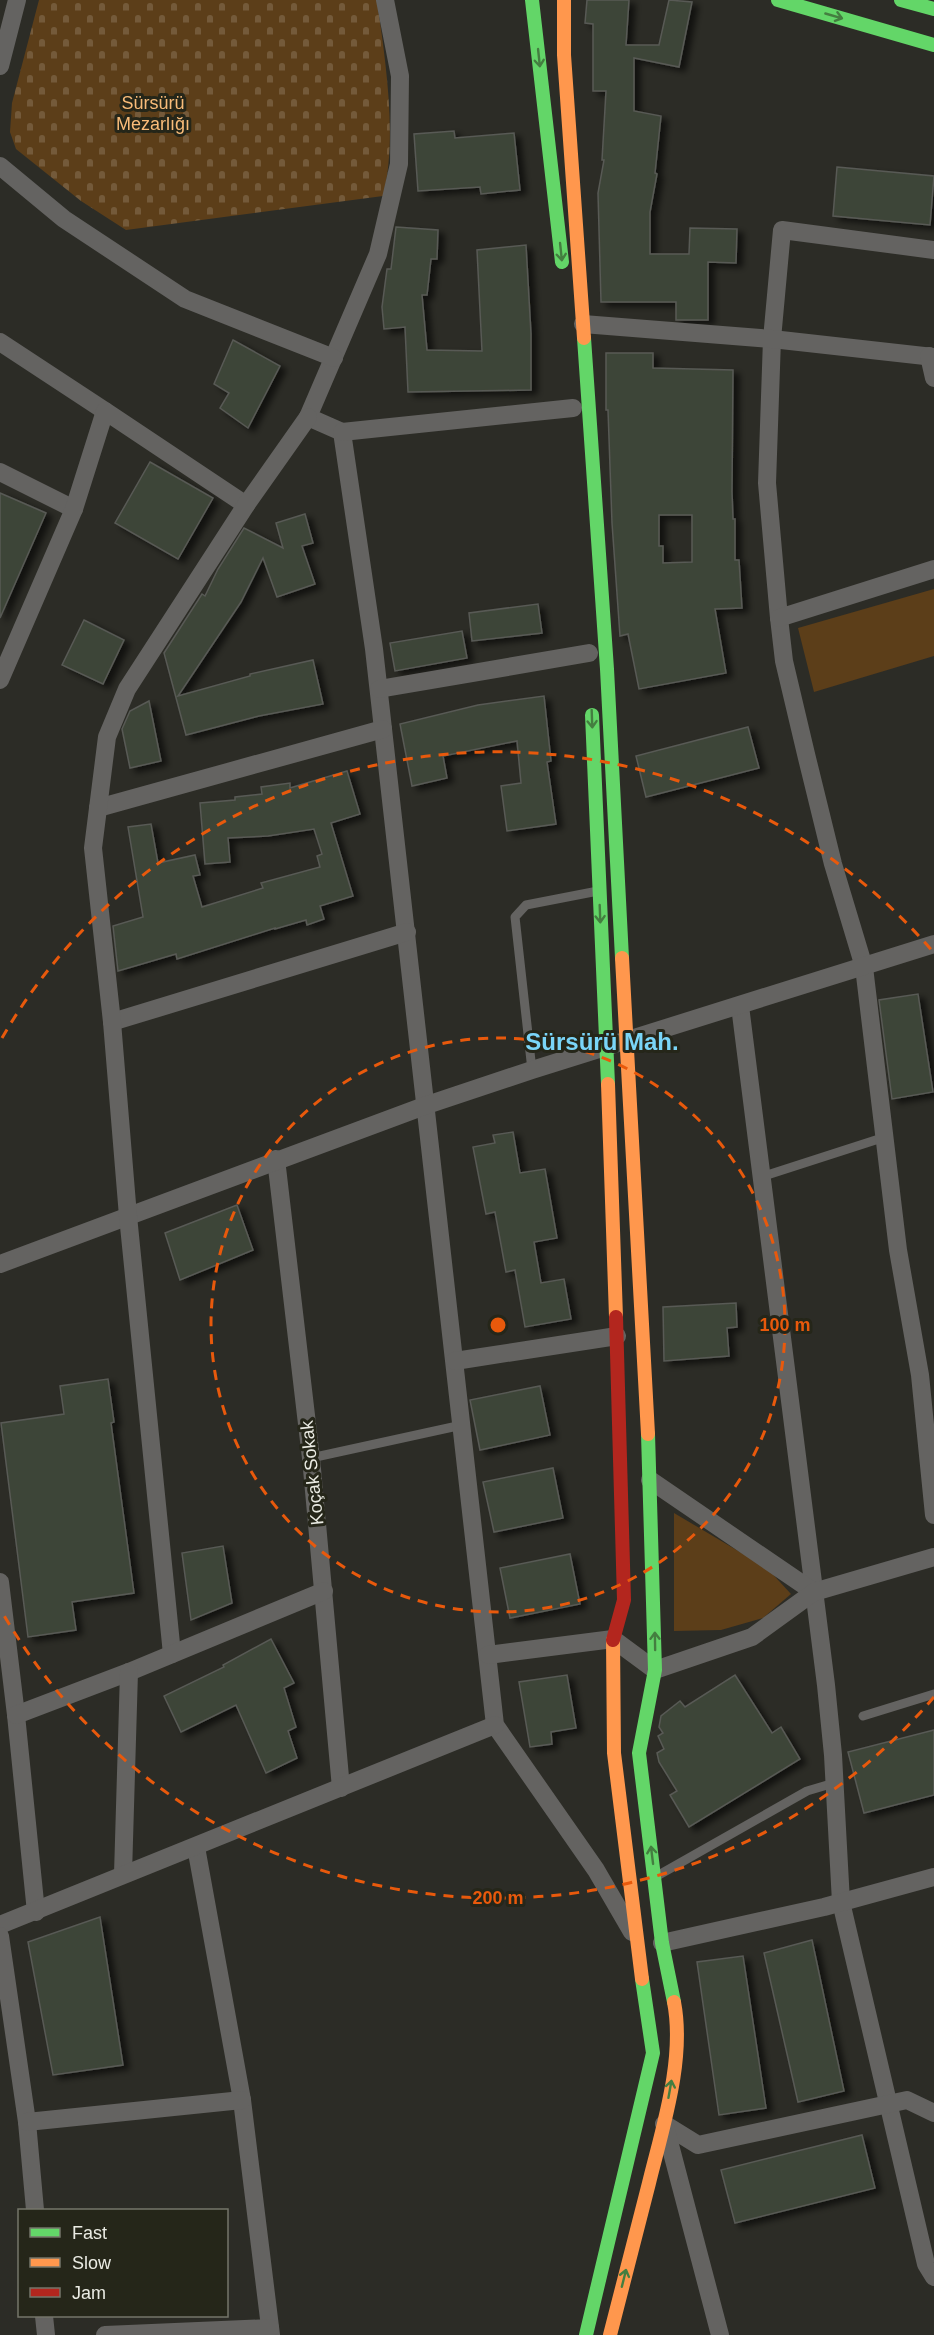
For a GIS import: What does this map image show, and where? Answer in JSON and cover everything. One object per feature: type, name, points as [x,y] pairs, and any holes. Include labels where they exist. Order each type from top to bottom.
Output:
[{"type":"main road","points":[[532,0],[564,280]]},
{"type":"main road","points":[[564,0],[564,55],[607,669],[650,1480],[655,1670],[639,1753],[662,1942],[678,2023],[678,2045],[664,2124],[610,2335]]},
{"type":"main road","points":[[778,0],[934,45]]},
{"type":"main road","points":[[902,0],[934,9]]},
{"type":"main road","points":[[586,2335],[653,2054],[636,1940],[614,1753],[613,1639],[624,1600],[606,1049],[591,705]]},
{"type":"street","points":[[0,66],[17,0]]},
{"type":"street","points":[[172,1654],[128,1216],[112,1022],[93,849],[107,737],[127,688],[246,506],[308,417],[378,254],[399,164],[400,76],[385,0]]},
{"type":"street","points":[[0,166],[64,219],[185,300],[334,358]]},
{"type":"street","points":[[934,250],[782,230],[772,339],[767,483],[778,618],[784,661],[833,864],[864,967],[898,1250],[927,1374],[934,1515]]},
{"type":"street","points":[[583,324],[772,339],[931,356],[934,378]]},
{"type":"street","points":[[0,342],[246,506]]},
{"type":"street","points":[[308,417],[342,432],[573,408]]},
{"type":"street","points":[[0,680],[74,509],[105,411]]},
{"type":"street","points":[[342,432],[379,689],[495,1725],[596,1870],[636,1940]]},
{"type":"street","points":[[0,472],[74,509]]},
{"type":"street","points":[[778,618],[934,569]]},
{"type":"street","points":[[379,689],[589,655]]},
{"type":"street","points":[[98,808],[383,729]]},
{"type":"street","points":[[112,1022],[407,932]]},
{"type":"street","points":[[0,1264],[276,1159],[426,1105],[934,944]]},
{"type":"street","points":[[740,1006],[826,1685],[841,1902],[927,2264],[934,2277]]},
{"type":"street","name":"Koçak Sokak","points":[[276,1159],[311,1458],[341,1788]]},
{"type":"street","points":[[455,1361],[616,1336]]},
{"type":"street","points":[[650,1480],[814,1592]]},
{"type":"street","points":[[488,1655],[613,1639],[655,1670],[752,1637],[814,1592],[934,1557]]},
{"type":"street","points":[[0,1582],[36,1912]]},
{"type":"street","points":[[16,1715],[129,1672],[324,1591]]},
{"type":"street","points":[[123,1874],[129,1672]]},
{"type":"street","points":[[0,1925],[495,1725]]},
{"type":"street","points":[[105,2335],[271,2332],[242,2100],[196,1847]]},
{"type":"street","points":[[662,1942],[841,1902],[934,1877]]},
{"type":"street","points":[[0,1936],[27,2122],[35,2209]]},
{"type":"street","points":[[27,2122],[242,2100]]},
{"type":"street","points":[[664,2124],[698,2145],[907,2100],[934,2113]]},
{"type":"street","points":[[664,2124],[720,2335]]},
{"type":"street","points":[[44,2317],[46,2335]]},
{"type":"lane","points":[[532,1070],[515,917],[526,906],[599,891]]},
{"type":"lane","points":[[761,1177],[885,1137]]},
{"type":"lane","points":[[311,1458],[462,1425]]},
{"type":"lane","points":[[863,1716],[934,1694]]},
{"type":"lane","points":[[655,1877],[807,1791],[834,1783]]},
{"type":"green space","name":"Sürsürü Mezarlığı","points":[[39,0],[377,0],[390,124],[390,149],[383,196],[126,230],[81,201],[16,149],[10,132],[12,103]]},
{"type":"green space","points":[[934,589],[934,656],[814,692],[798,628]]},
{"type":"green space","points":[[674,1513],[767,1568],[791,1594],[763,1618],[721,1630],[674,1631]]},
{"type":"building","points":[[587,0],[629,0],[626,45],[659,45],[669,0],[692,2],[679,67],[634,58],[634,111],[661,116],[655,173],[657,174],[650,212],[650,254],[689,254],[690,228],[737,229],[736,263],[708,262],[708,320],[676,320],[676,302],[601,302],[598,193],[604,160],[602,160],[606,91],[593,91],[593,24],[585,23]]},
{"type":"building","points":[[454,131],[455,138],[514,133],[520,190],[481,194],[480,187],[418,191],[414,134]]},
{"type":"building","points":[[837,167],[934,176],[930,225],[833,216]]},
{"type":"building","points":[[396,227],[438,230],[437,259],[431,259],[427,295],[422,295],[427,350],[482,351],[477,250],[526,245],[531,334],[531,390],[408,392],[405,327],[384,329],[382,307],[387,269],[391,269]]},
{"type":"building","points":[[233,340],[280,366],[248,428],[220,408],[229,393],[214,384]]},
{"type":"building","points":[[606,353],[653,353],[653,368],[733,370],[733,519],[735,519],[735,560],[739,560],[742,608],[715,609],[726,673],[639,689],[628,634],[620,636],[612,523],[608,410],[606,410]],"holes":[[[659,515],[692,515],[692,562],[663,563],[663,546],[659,546]]]},
{"type":"building","points":[[150,462],[213,498],[178,559],[115,523]]},
{"type":"building","points":[[0,493],[46,513],[0,618]]},
{"type":"building","points":[[305,514],[313,543],[302,546],[315,584],[277,597],[263,558],[241,602],[178,696],[250,676],[250,674],[313,660],[323,704],[259,716],[186,735],[164,653],[202,594],[205,596],[218,569],[244,528],[283,548],[276,523]]},
{"type":"building","points":[[538,604],[542,633],[472,641],[469,613]]},
{"type":"building","points":[[84,620],[124,640],[103,684],[62,665]]},
{"type":"building","points":[[462,631],[467,658],[395,671],[390,643]]},
{"type":"building","points":[[544,696],[551,761],[547,762],[556,824],[507,831],[501,786],[521,783],[517,741],[443,756],[447,778],[412,786],[400,724],[478,705]]},
{"type":"building","points":[[149,701],[161,761],[130,768],[122,729],[130,711]]},
{"type":"building","points":[[748,727],[759,768],[646,797],[636,756]]},
{"type":"building","points":[[347,771],[360,814],[331,823],[353,896],[320,906],[324,919],[307,925],[306,920],[177,959],[176,954],[118,971],[113,926],[143,917],[128,827],[151,824],[158,863],[195,855],[200,875],[193,876],[202,907],[263,888],[261,883],[320,867],[317,856],[322,854],[314,829],[268,836],[228,838],[230,862],[205,864],[200,803],[235,800],[235,797],[262,794],[261,787],[290,783],[290,788]]},
{"type":"building","points":[[918,994],[933,1092],[892,1099],[879,1000]]},
{"type":"building","points":[[513,1132],[520,1173],[545,1169],[557,1238],[534,1242],[541,1283],[564,1279],[571,1319],[525,1327],[515,1270],[506,1272],[495,1212],[486,1214],[473,1147],[495,1143],[493,1135]]},
{"type":"building","points":[[237,1205],[253,1250],[180,1280],[165,1233]]},
{"type":"building","points":[[736,1303],[737,1327],[727,1328],[729,1356],[664,1361],[663,1307]]},
{"type":"building","points":[[108,1379],[114,1422],[111,1423],[134,1593],[72,1602],[76,1630],[28,1637],[1,1423],[64,1414],[60,1386]]},
{"type":"building","points":[[540,1386],[550,1435],[480,1450],[470,1400]]},
{"type":"building","points":[[553,1468],[563,1518],[494,1532],[483,1482]]},
{"type":"building","points":[[223,1546],[232,1603],[191,1620],[182,1553]]},
{"type":"building","points":[[570,1554],[580,1604],[510,1618],[500,1568]]},
{"type":"building","points":[[271,1639],[294,1683],[284,1688],[296,1727],[288,1731],[297,1758],[266,1773],[236,1705],[181,1732],[164,1696],[224,1667],[223,1665]]},
{"type":"building","points":[[567,1675],[576,1728],[551,1732],[552,1744],[530,1747],[519,1682]]},
{"type":"building","points":[[735,1675],[772,1733],[781,1727],[800,1759],[689,1827],[670,1795],[677,1791],[659,1762],[657,1753],[664,1749],[658,1736],[663,1733],[659,1727],[661,1716],[680,1701],[685,1707]]},
{"type":"building","points":[[934,1730],[934,1795],[864,1813],[848,1752]]},
{"type":"building","points":[[100,1917],[123,2065],[53,2075],[28,1942]]},
{"type":"building","points":[[812,1940],[844,2091],[798,2102],[764,1953]]},
{"type":"building","points":[[743,1956],[766,2108],[719,2115],[697,1962]]},
{"type":"building","points":[[862,2135],[875,2188],[735,2223],[721,2170]]},
{"type":"traffic: fast","points":[[532,0],[562,262]]},
{"type":"traffic: fast","points":[[778,0],[934,45]]},
{"type":"traffic: fast","points":[[901,0],[934,9]]},
{"type":"traffic: fast","points":[[584,338],[607,669],[622,958]]},
{"type":"traffic: fast","points":[[592,715],[608,1084]]},
{"type":"traffic: fast","points":[[648,1434],[655,1670],[639,1753],[662,1943],[674,2002]]},
{"type":"traffic: fast","points":[[586,2335],[653,2053],[642,1979]]},
{"type":"traffic: slow","points":[[564,0],[564,55],[584,338]]},
{"type":"traffic: slow","points":[[622,958],[648,1434]]},
{"type":"traffic: slow","points":[[608,1084],[616,1317]]},
{"type":"traffic: slow","points":[[613,1640],[614,1753],[642,1979]]},
{"type":"traffic: slow","points":[[610,2335],[671,2092],[677,2046],[674,2002]]},
{"type":"traffic: jam","points":[[613,1640],[624,1600],[616,1317]]},
{"type":"district","name":"Sürsürü Mah.","points":[[602,1042]]}]
